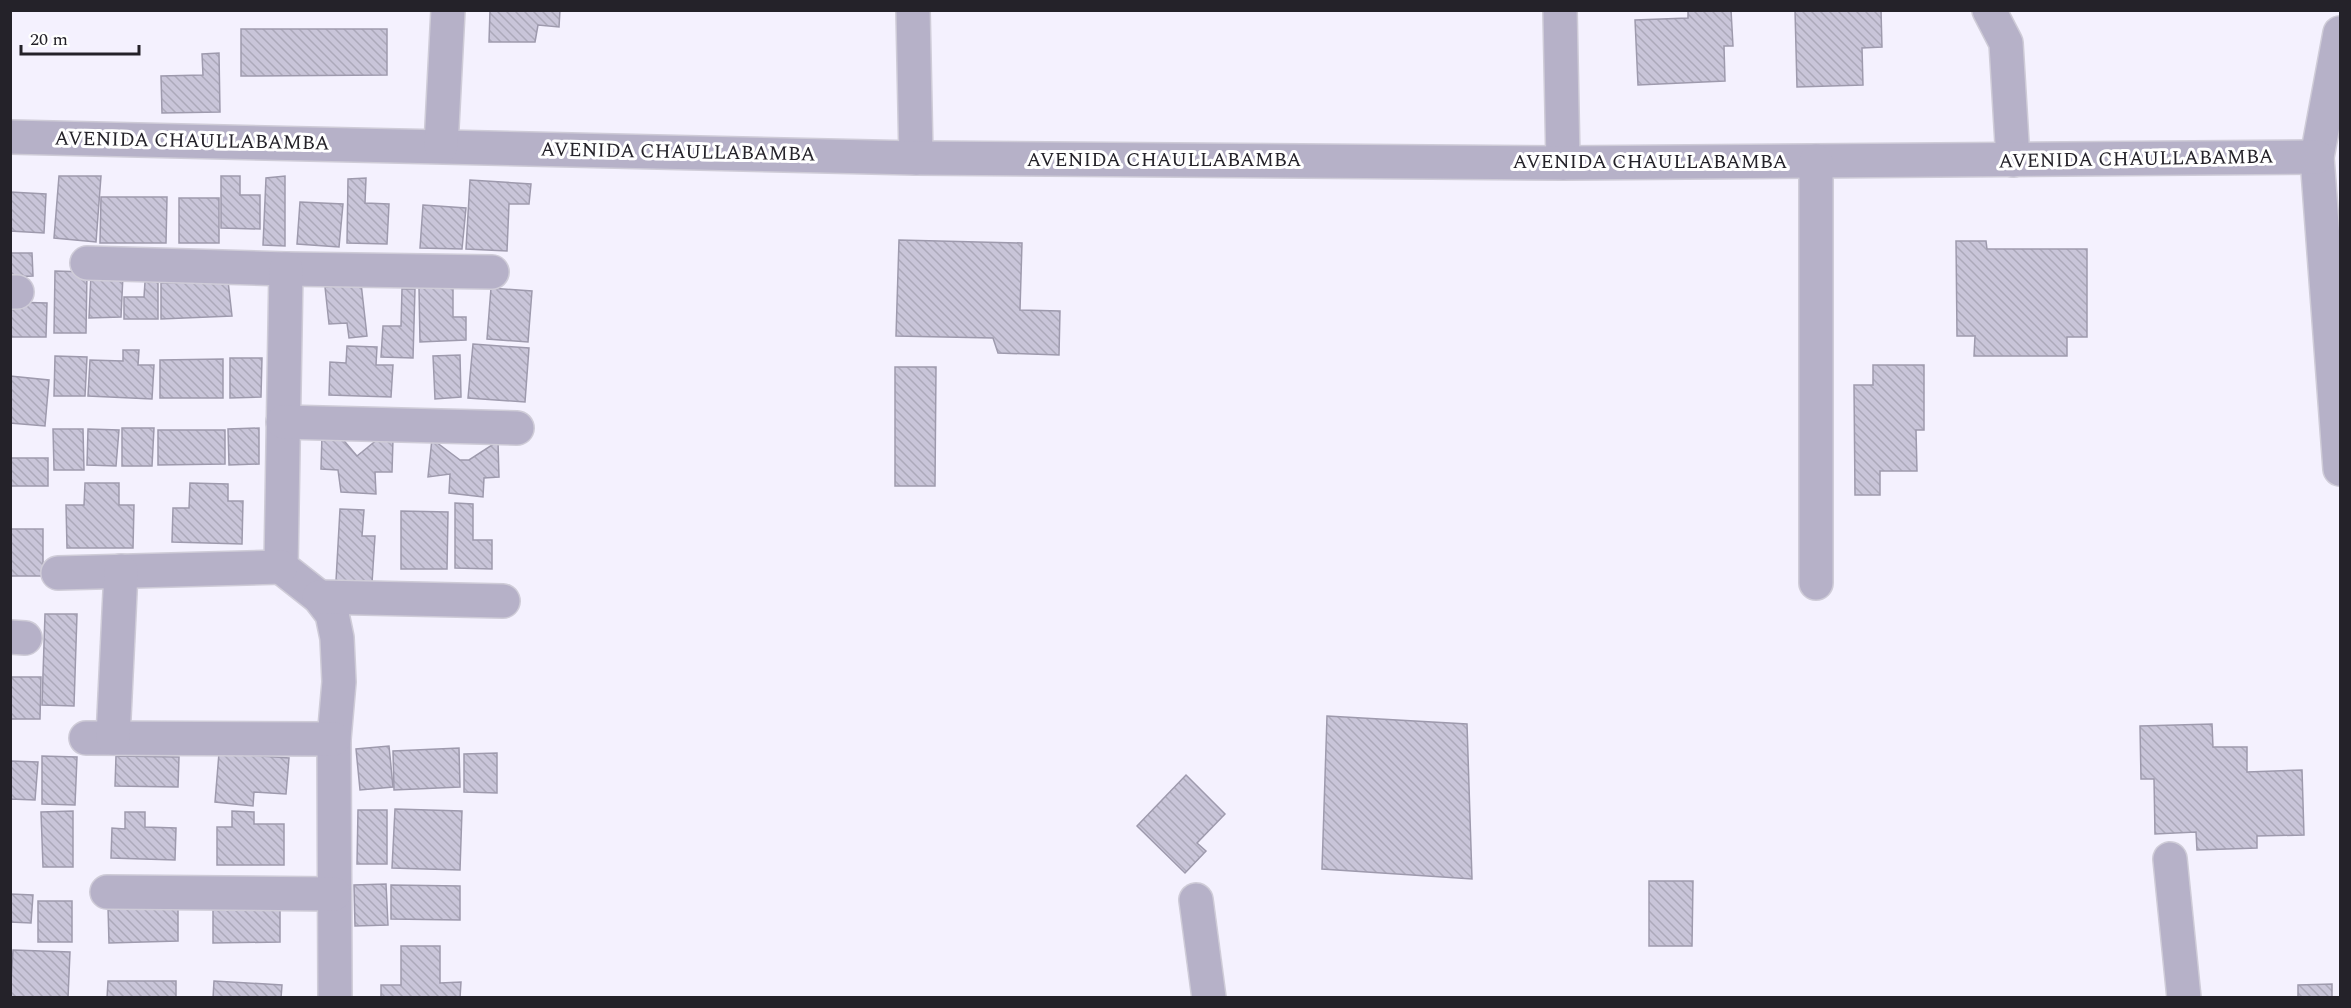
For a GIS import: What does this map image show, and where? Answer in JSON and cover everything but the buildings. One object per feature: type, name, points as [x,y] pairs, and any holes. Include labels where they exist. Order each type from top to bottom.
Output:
[{"type":"street","points":[[441,146],[447,10]]},
{"type":"street","points":[[913,10],[916,158]]},
{"type":"street","points":[[1560,10],[1563,163]]},
{"type":"street","points":[[1989,10],[2006,43],[2013,160]]},
{"type":"street","points":[[2340,33],[2317,157],[2340,469]]},
{"type":"street","name":"AVENIDA CHAULLABAMBA","points":[[10,137],[916,158],[1563,163],[2317,157]]},
{"type":"street","points":[[1816,161],[1816,584]]},
{"type":"street","points":[[87,263],[492,272]]},
{"type":"street","points":[[281,567],[286,269]]},
{"type":"street","points":[[283,422],[517,428]]},
{"type":"street","points":[[58,573],[281,567],[319,597],[332,614],[337,638],[339,682],[334,739],[335,998]]},
{"type":"street","points":[[121,571],[99,738],[334,739]]},
{"type":"street","points":[[319,597],[503,601]]},
{"type":"street","points":[[2170,859],[2184,998]]},
{"type":"street","points":[[107,892],[334,894]]},
{"type":"street","points":[[1196,900],[1209,998]]}]
